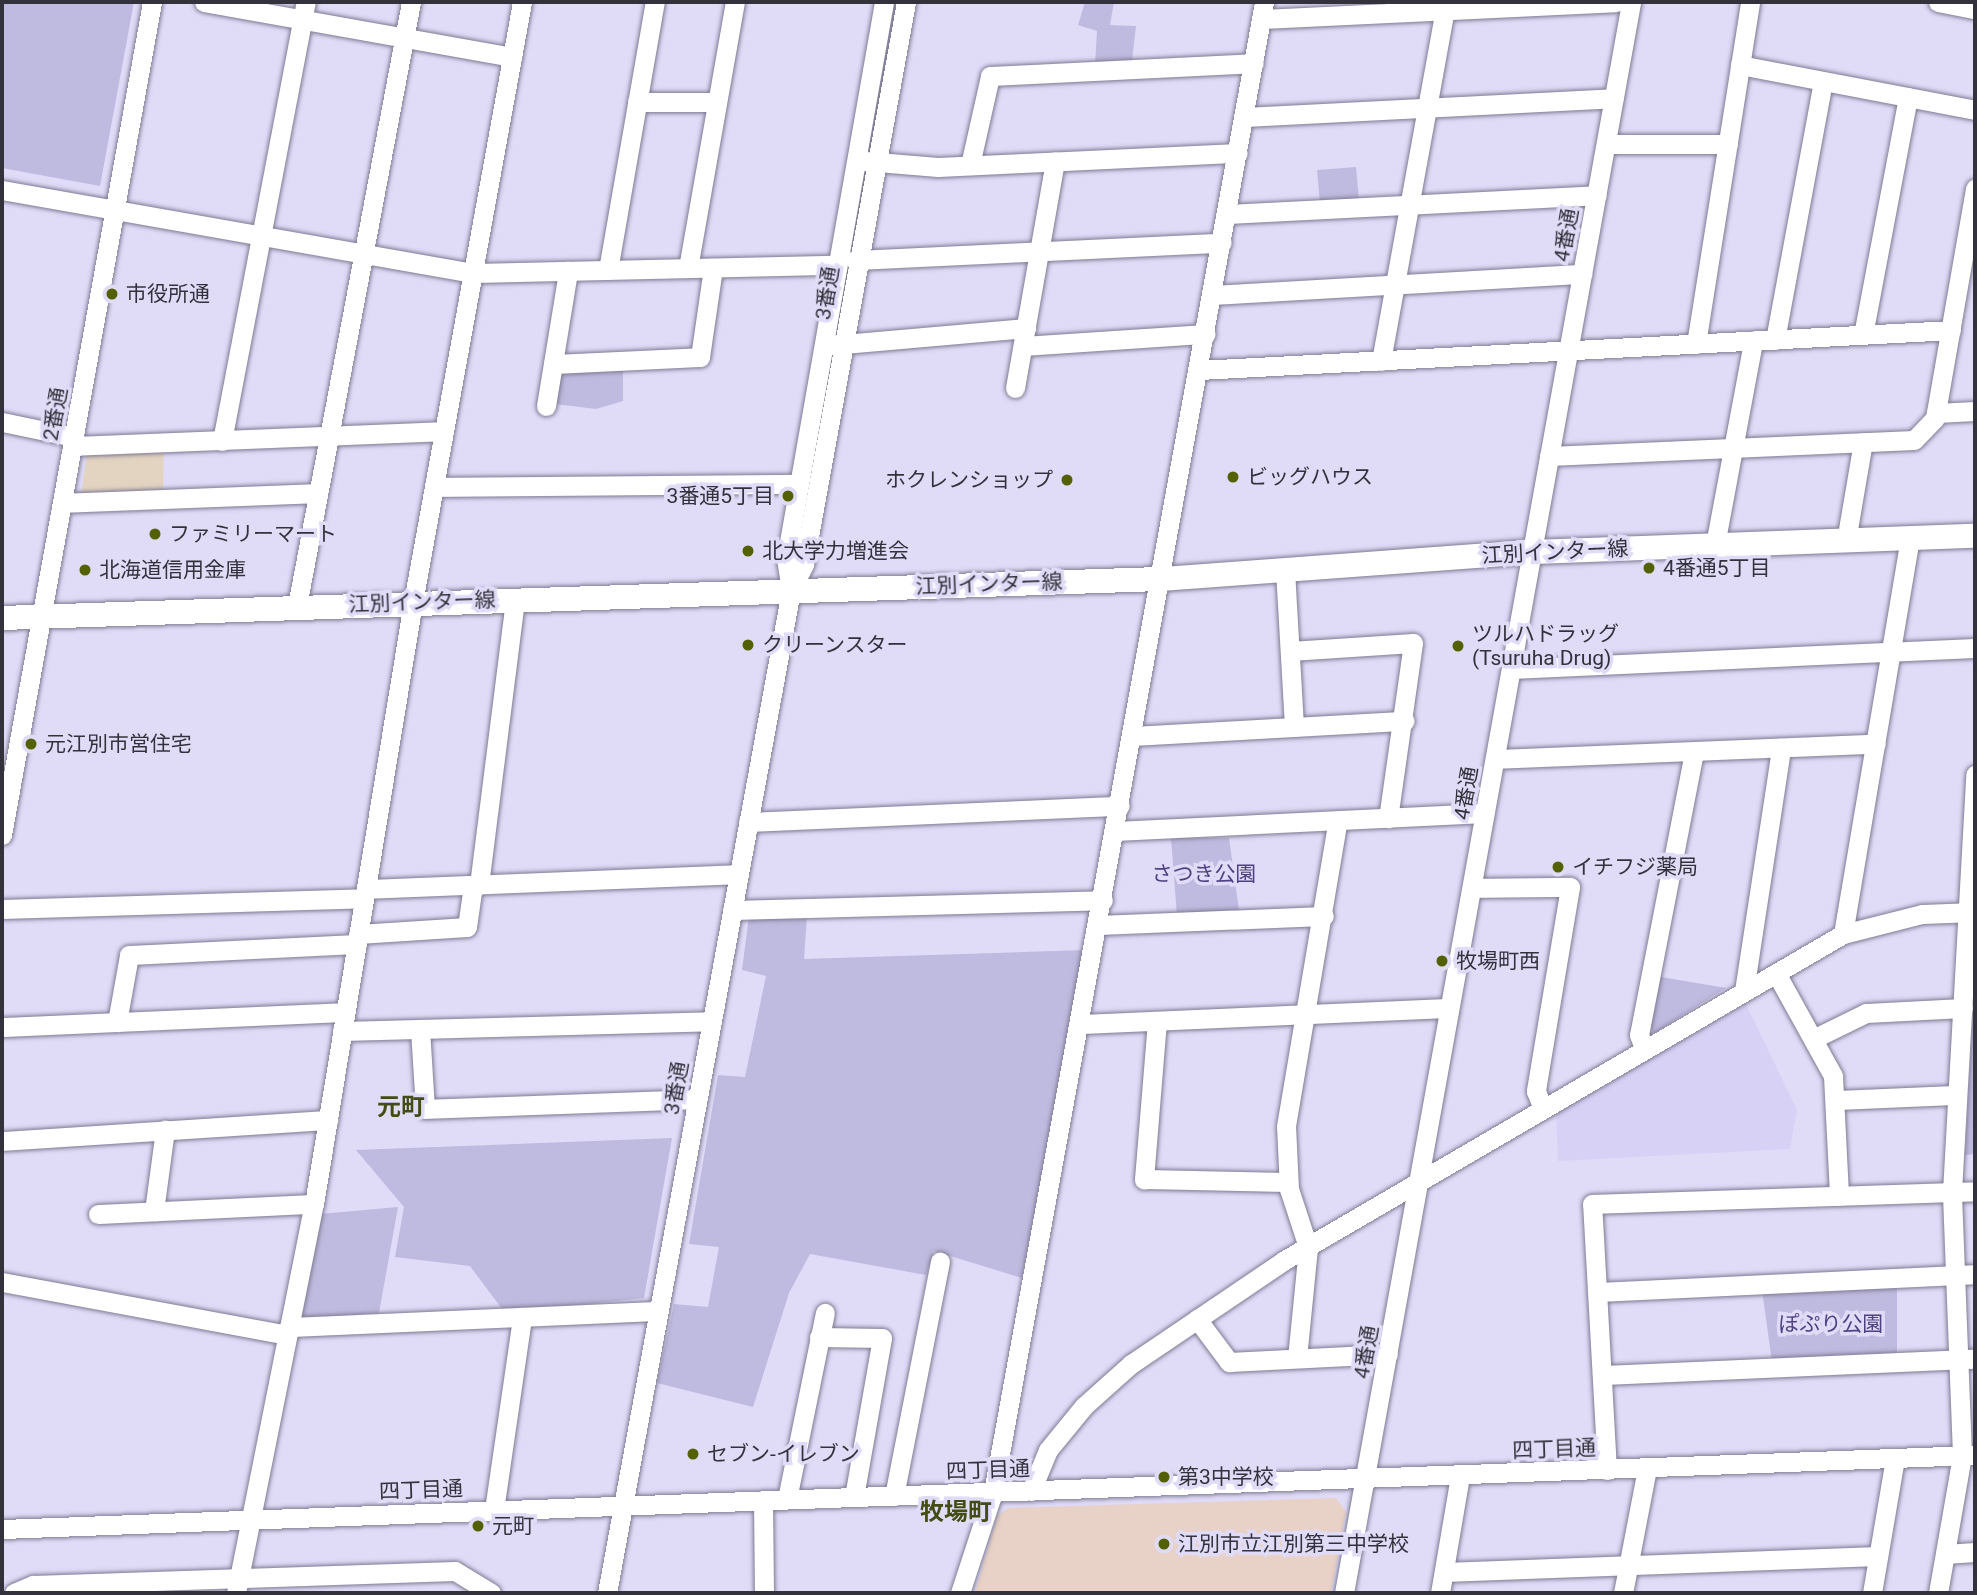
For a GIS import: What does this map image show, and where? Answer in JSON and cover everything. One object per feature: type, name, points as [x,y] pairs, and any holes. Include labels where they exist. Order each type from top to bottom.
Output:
[{"type":"main road","name":"江別インター線","points":[[2,618],[413,602],[1162,579],[1532,552],[1975,536]]},
{"type":"street","name":"2番通","points":[[2,835],[7,775],[41,616],[152,2]]},
{"type":"street","points":[[204,2],[303,22],[512,57]]},
{"type":"street","points":[[222,440],[259,233],[306,2]]},
{"type":"street","points":[[297,606],[361,252],[406,39],[411,2]]},
{"type":"street","points":[[237,1586],[314,1204],[413,602],[522,2]]},
{"type":"street","points":[[608,270],[655,2]]},
{"type":"street","points":[[688,268],[735,2]]},
{"type":"street","name":"3番通","points":[[790,590],[804,564],[842,344],[855,159],[884,2]]},
{"type":"street","name":"3番通","points":[[607,1593],[790,590],[786,559],[822,345],[877,162],[906,2]]},
{"type":"street","points":[[961,1593],[993,1492],[1162,579],[1263,10],[1616,2]]},
{"type":"street","name":"4番通","points":[[1344,1593],[1632,2]]},
{"type":"street","points":[[1696,344],[1750,2]]},
{"type":"street","points":[[1938,2],[1975,9]]},
{"type":"street","points":[[1381,361],[1445,7]]},
{"type":"street","points":[[970,165],[990,76],[1254,63]]},
{"type":"street","points":[[1740,65],[1975,110]]},
{"type":"street","points":[[1775,340],[1824,81]]},
{"type":"street","points":[[1863,335],[1908,97]]},
{"type":"street","points":[[1244,117],[1614,98]]},
{"type":"street","points":[[637,102],[717,102]]},
{"type":"street","points":[[1606,144],[1728,144]]},
{"type":"street","points":[[855,159],[970,165],[1238,153]]},
{"type":"street","points":[[1015,388],[1055,161]]},
{"type":"street","points":[[1549,456],[1914,440],[1936,412],[1951,330],[1968,272],[1975,188]]},
{"type":"street","points":[[2,190],[259,233],[473,273],[713,268],[1222,243]]},
{"type":"street","points":[[1227,214],[1597,195]]},
{"type":"street","points":[[552,364],[700,357],[713,268]]},
{"type":"street","points":[[546,406],[568,271]]},
{"type":"street","points":[[1213,295],[1582,274]]},
{"type":"street","points":[[1199,370],[1951,330]]},
{"type":"street","points":[[822,345],[1024,337],[1206,334]]},
{"type":"street","points":[[1715,545],[1753,341]]},
{"type":"street","points":[[1936,412],[1975,411]]},
{"type":"street","points":[[2,422],[73,442],[222,440],[444,431]]},
{"type":"street","points":[[1846,541],[1863,442]]},
{"type":"street","points":[[434,487],[799,484]]},
{"type":"street","points":[[62,503],[317,493]]},
{"type":"street","points":[[1843,934],[1910,538]]},
{"type":"street","points":[[1286,570],[1294,727]]},
{"type":"street","points":[[117,1022],[129,955],[357,939],[467,927],[476,885],[515,599]]},
{"type":"street","points":[[1290,651],[1413,643],[1405,721],[1388,818]]},
{"type":"street","points":[[1511,669],[1975,648]]},
{"type":"street","points":[[1133,736],[1405,721]]},
{"type":"street","points":[[1495,759],[1875,744]]},
{"type":"street","points":[[1744,991],[1780,748]]},
{"type":"street","points":[[1644,1048],[1639,1035],[1693,751]]},
{"type":"street","points":[[1938,1593],[1969,1455],[1967,1359],[1955,1275],[1952,1192],[1956,1095],[1973,913],[1975,775]]},
{"type":"street","points":[[748,822],[1120,806]]},
{"type":"street","points":[[1115,831],[1485,813]]},
{"type":"street","points":[[1297,1358],[1308,1247],[1288,1182],[1286,1126],[1309,1014],[1338,820]]},
{"type":"street","points":[[2,909],[365,894],[476,885],[738,874]]},
{"type":"street","points":[[1472,888],[1570,887],[1536,1091],[1542,1107]]},
{"type":"street","points":[[732,910],[1102,900]]},
{"type":"street","points":[[1031,1491],[1048,1450],[1084,1406],[1198,1319],[1308,1247],[1418,1186],[1542,1107],[1843,934],[1923,914],[1973,913]]},
{"type":"street","points":[[1098,925],[1324,915]]},
{"type":"street","points":[[1776,973],[1833,1076],[1839,1196]]},
{"type":"street","points":[[1080,1024],[1449,1008]]},
{"type":"street","points":[[1813,1039],[1866,1013],[1963,1008]]},
{"type":"street","points":[[1157,1020],[1144,1179],[1288,1182]]},
{"type":"street","points":[[2,1027],[117,1022],[344,1022],[420,1029],[712,1021]]},
{"type":"street","points":[[420,1029],[425,1109],[697,1099]]},
{"type":"street","points":[[1835,1100],[1956,1095]]},
{"type":"street","points":[[2,1141],[328,1120]]},
{"type":"street","points":[[154,1211],[165,1130]]},
{"type":"street","points":[[1607,1470],[1592,1204],[1975,1191]]},
{"type":"street","points":[[98,1213],[314,1204]]},
{"type":"street","points":[[894,1496],[940,1261]]},
{"type":"street","points":[[1597,1292],[1975,1274]]},
{"type":"street","points":[[2,1282],[288,1331],[659,1311]]},
{"type":"street","points":[[787,1499],[825,1313]]},
{"type":"street","points":[[494,1510],[522,1317]]},
{"type":"street","points":[[1198,1319],[1229,1362],[1388,1354]]},
{"type":"street","points":[[819,1338],[882,1338],[855,1497]]},
{"type":"street","points":[[1602,1374],[1967,1359]]},
{"type":"street","name":"四丁目通","points":[[2,1529],[1366,1480],[1969,1455]]},
{"type":"street","points":[[1872,1593],[1895,1458]]},
{"type":"street","points":[[1623,1593],[1647,1468]]},
{"type":"street","points":[[1440,1593],[1460,1476]]},
{"type":"street","points":[[763,1500],[764,1593]]},
{"type":"street","points":[[1945,1554],[1975,1552]]},
{"type":"street","points":[[1444,1572],[1878,1556]]},
{"type":"street","points":[[14,1593],[33,1585],[344,1584],[455,1571],[491,1593]]},
{"type":"shaded area","points":[[164,447],[163,495],[81,498],[87,451]]},
{"type":"shaded area","points":[[1746,1004],[1797,1110],[1790,1149],[1558,1161],[1556,1107]]},
{"type":"shaded area","name":"江別市立江別第三中学校","points":[[1336,1498],[1346,1512],[1331,1593],[975,1593],[997,1516],[1008,1508]]},
{"type":"green space","points":[[2,2],[134,2],[100,186],[2,168]]},
{"type":"green space","points":[[1085,2],[1114,2],[1110,25],[1136,26],[1132,61],[1095,64],[1097,31],[1078,25]]},
{"type":"green space","points":[[1356,167],[1359,200],[1320,203],[1317,170]]},
{"type":"green space","points":[[623,369],[623,401],[596,409],[555,404],[559,372]]},
{"type":"green space","name":"さつき公園","points":[[1171,838],[1229,838],[1239,910],[1177,916]]},
{"type":"green space","points":[[807,915],[804,959],[1086,950],[1022,1278],[934,1251],[926,1275],[810,1254],[789,1293],[753,1407],[657,1383],[674,1304],[708,1307],[719,1247],[689,1244],[718,1075],[745,1077],[766,976],[742,970],[749,916]]},
{"type":"green space","points":[[1975,975],[1975,1154],[1965,1155]]},
{"type":"green space","points":[[1661,977],[1726,988],[1654,1033],[1649,1024]]},
{"type":"green space","points":[[672,1138],[644,1298],[505,1313],[470,1266],[395,1257],[404,1207],[356,1150]]},
{"type":"green space","points":[[398,1207],[379,1313],[304,1320],[299,1311],[320,1214]]},
{"type":"green space","name":"ぽぷり公園","points":[[1897,1283],[1897,1359],[1772,1362],[1762,1290]]},
{"type":"place","name":"市役所通","points":[[112,294]]},
{"type":"place","name":"ビッグハウス","points":[[1233,477]]},
{"type":"place","name":"ホクレンショップ","points":[[1067,480]]},
{"type":"place","name":"3番通5丁目","points":[[788,496]]},
{"type":"place","name":"ファミリーマート","points":[[155,534]]},
{"type":"place","name":"北大学力増進会","points":[[748,551]]},
{"type":"place","name":"4番通5丁目","points":[[1649,568]]},
{"type":"place","name":"北海道信用金庫","points":[[85,570]]},
{"type":"place","name":"クリーンスター","points":[[748,645]]},
{"type":"place","name":"ツルハドラッグ (Tsuruha Drug)","points":[[1458,646]]},
{"type":"place","name":"元江別市営住宅","points":[[31,744]]},
{"type":"place","name":"イチフジ薬局","points":[[1558,867]]},
{"type":"place","name":"牧場町西","points":[[1442,961]]},
{"type":"place","name":"セブン-イレブン","points":[[693,1454]]},
{"type":"place","name":"第3中学校","points":[[1164,1477]]},
{"type":"place","name":"元町","points":[[478,1526]]},
{"type":"place","name":"江別市立江別第三中学校","points":[[1164,1544]]},
{"type":"district","name":"元町","points":[[401,1108]]},
{"type":"district","name":"牧場町","points":[[956,1513]]}]
